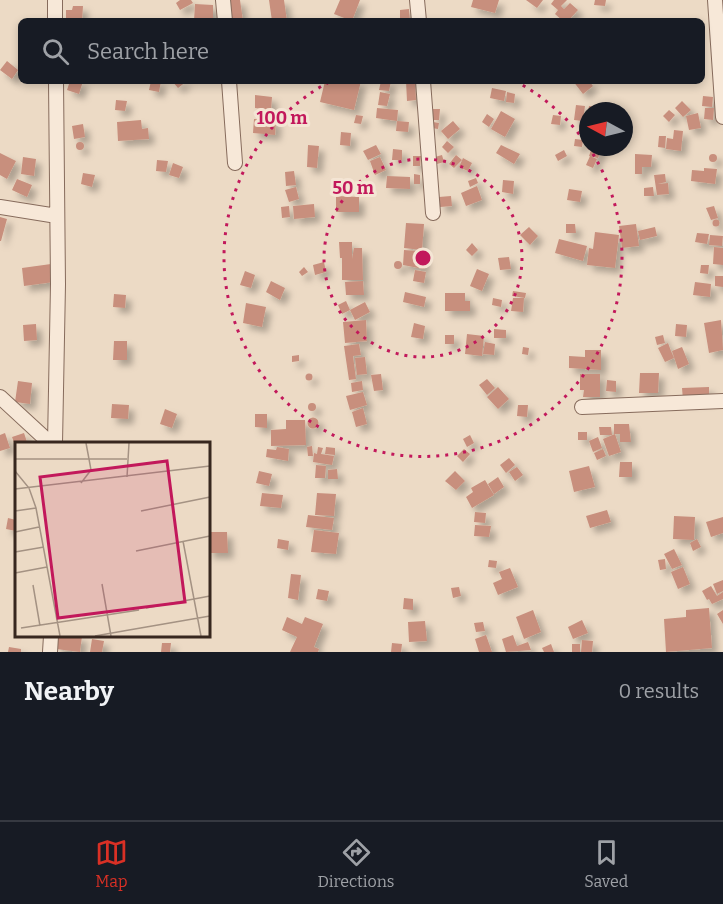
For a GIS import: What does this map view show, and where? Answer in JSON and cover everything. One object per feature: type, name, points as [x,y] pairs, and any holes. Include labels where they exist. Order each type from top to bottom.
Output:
[{"type":"street","points":[[55,0],[55,18]]},
{"type":"street","points":[[223,0],[225,18]]},
{"type":"street","points":[[417,0],[419,18]]},
{"type":"street","points":[[715,0],[723,117]]},
{"type":"street","points":[[55,442],[58,284],[56,84]]},
{"type":"street","points":[[229,84],[235,163]]},
{"type":"street","points":[[423,84],[433,213]]},
{"type":"street","points":[[0,207],[57,216]]},
{"type":"street","points":[[0,397],[48,442]]},
{"type":"street","points":[[582,407],[723,401]]},
{"type":"street","points":[[50,652],[51,637]]},
{"type":"building","points":[[180,0],[191,0],[193,3],[180,10],[176,3]]},
{"type":"building","points":[[228,0],[240,0],[243,18],[231,18]]},
{"type":"building","points":[[269,0],[284,0],[287,18],[272,18]]},
{"type":"building","points":[[340,0],[360,0],[353,18],[344,18],[334,14]]},
{"type":"building","points":[[473,0],[499,0],[495,13],[471,7]]},
{"type":"building","points":[[526,0],[543,0],[537,8]]},
{"type":"building","points":[[554,0],[567,0],[561,6],[564,9],[570,3],[578,10],[571,18],[560,18],[555,14],[558,10],[551,4]]},
{"type":"building","points":[[595,0],[606,0],[605,6],[594,5]]},
{"type":"building","points":[[195,4],[213,5],[213,18],[194,18]]},
{"type":"building","points":[[73,6],[83,6],[82,18],[66,18],[66,10],[72,10]]},
{"type":"building","points":[[409,9],[410,18],[400,18],[400,10]]},
{"type":"building","points":[[7,61],[18,70],[12,79],[0,70]]},
{"type":"building","points":[[69,84],[82,84],[79,94],[67,90]]},
{"type":"building","points":[[150,84],[160,84],[159,92],[149,90]]},
{"type":"building","points":[[324,84],[360,84],[354,110],[320,102]]},
{"type":"building","points":[[380,84],[390,84],[389,91],[379,90]]},
{"type":"building","points":[[406,84],[415,84],[416,100],[407,101]]},
{"type":"building","points":[[575,84],[591,84],[593,86],[583,94]]},
{"type":"building","points":[[492,88],[506,91],[504,101],[490,98]]},
{"type":"building","points":[[380,92],[390,94],[387,106],[378,105]]},
{"type":"building","points":[[507,92],[515,94],[514,103],[506,102]]},
{"type":"building","points":[[255,95],[272,97],[271,110],[255,108]]},
{"type":"building","points":[[703,96],[713,97],[712,107],[702,106]]},
{"type":"building","points":[[116,100],[127,101],[125,111],[115,110]]},
{"type":"building","points":[[682,101],[691,110],[683,117],[675,108]]},
{"type":"building","points":[[576,105],[579,105],[579,121],[574,120]]},
{"type":"building","points":[[377,108],[398,110],[397,121],[376,118]]},
{"type":"building","points":[[705,108],[714,108],[713,120],[704,119]]},
{"type":"building","points":[[433,109],[440,109],[439,120],[433,120]]},
{"type":"building","points":[[669,110],[675,115],[669,122],[663,116]]},
{"type":"building","points":[[501,111],[515,119],[505,137],[491,129]]},
{"type":"building","points":[[698,113],[701,128],[689,130],[686,116]]},
{"type":"building","points":[[487,114],[494,119],[489,127],[482,122]]},
{"type":"building","points":[[356,115],[363,116],[361,124],[354,123]]},
{"type":"building","points":[[553,115],[561,116],[560,125],[551,124]]},
{"type":"building","points":[[254,119],[276,120],[275,135],[253,133]]},
{"type":"building","points":[[141,120],[142,129],[148,128],[149,139],[118,141],[117,122]]},
{"type":"building","points":[[397,121],[409,122],[408,132],[396,131]]},
{"type":"building","points":[[453,121],[460,129],[448,139],[441,131]]},
{"type":"building","points":[[433,122],[439,123],[438,129],[432,128]]},
{"type":"building","points":[[83,124],[85,137],[74,139],[72,126]]},
{"type":"building","points":[[674,130],[683,131],[681,151],[666,149],[667,138],[673,139]]},
{"type":"building","points":[[341,132],[351,133],[350,146],[340,145]]},
{"type":"building","points":[[659,136],[666,136],[665,148],[658,147]]},
{"type":"building","points":[[575,139],[579,140],[579,147],[574,146]]},
{"type":"building","points":[[447,141],[454,147],[448,153],[442,147]]},
{"type":"building","points":[[80,142],[84,146],[80,150],[76,146]]},
{"type":"building","points":[[308,145],[319,146],[317,168],[307,167]]},
{"type":"building","points":[[376,145],[381,154],[368,160],[363,151]]},
{"type":"building","points":[[501,145],[520,154],[514,164],[496,153]]},
{"type":"building","points":[[393,149],[402,150],[402,160],[392,160]]},
{"type":"building","points":[[564,150],[567,156],[558,161],[555,155]]},
{"type":"building","points":[[0,153],[16,161],[7,179],[0,175]]},
{"type":"building","points":[[635,154],[652,155],[651,167],[642,167],[642,174],[635,174]]},
{"type":"building","points":[[713,154],[717,158],[713,162],[709,158]]},
{"type":"building","points":[[442,155],[444,162],[437,164],[435,157]]},
{"type":"building","points":[[456,155],[462,160],[454,168],[449,164]]},
{"type":"building","points":[[413,156],[421,156],[420,166],[413,166]]},
{"type":"building","points":[[590,156],[597,159],[593,168],[586,165]]},
{"type":"building","points":[[23,157],[36,159],[34,176],[21,174]]},
{"type":"building","points":[[380,157],[386,170],[375,175],[370,161]]},
{"type":"building","points":[[463,158],[472,163],[468,171],[459,167]]},
{"type":"building","points":[[157,160],[168,161],[166,172],[156,171]]},
{"type":"building","points":[[173,163],[183,167],[179,178],[169,175]]},
{"type":"building","points":[[704,168],[717,169],[715,184],[691,181],[692,170],[704,171]]},
{"type":"building","points":[[294,171],[296,185],[286,186],[285,172]]},
{"type":"building","points":[[83,173],[95,175],[92,187],[81,184]]},
{"type":"building","points":[[414,174],[420,175],[420,184],[414,184]]},
{"type":"building","points":[[665,174],[666,182],[658,184],[668,183],[669,194],[657,195],[654,175]]},
{"type":"building","points":[[387,176],[410,177],[410,189],[386,188]]},
{"type":"building","points":[[476,178],[478,183],[470,187],[468,181]]},
{"type":"building","points":[[17,179],[32,185],[27,197],[12,190]]},
{"type":"building","points":[[503,180],[514,181],[513,194],[502,192]]},
{"type":"building","points":[[477,186],[482,200],[466,206],[461,193]]},
{"type":"building","points":[[296,187],[299,199],[289,202],[285,190]]},
{"type":"building","points":[[653,187],[654,196],[644,196],[644,188]]},
{"type":"building","points":[[569,189],[582,191],[580,202],[567,200]]},
{"type":"building","points":[[336,196],[359,197],[359,212],[336,212]]},
{"type":"building","points":[[451,196],[452,206],[440,207],[439,197]]},
{"type":"building","points":[[314,204],[315,217],[294,219],[293,206]]},
{"type":"building","points":[[289,206],[290,217],[282,218],[281,207]]},
{"type":"building","points":[[714,206],[718,218],[711,220],[706,208]]},
{"type":"building","points":[[0,217],[7,219],[1,241],[0,241]]},
{"type":"building","points":[[716,220],[719,223],[716,226],[713,223]]},
{"type":"building","points":[[406,223],[424,224],[422,250],[404,248]]},
{"type":"building","points":[[566,224],[575,224],[576,233],[566,233]]},
{"type":"building","points":[[636,224],[639,246],[622,248],[619,226]]},
{"type":"building","points":[[529,227],[538,236],[530,245],[520,235]]},
{"type":"building","points":[[655,227],[657,236],[640,240],[638,231]]},
{"type":"building","points":[[595,232],[619,235],[615,268],[587,265],[589,248],[593,249]]},
{"type":"building","points":[[697,233],[709,234],[707,244],[695,242]]},
{"type":"building","points":[[710,235],[723,236],[722,246],[709,245]]},
{"type":"building","points":[[559,239],[587,246],[583,261],[555,253]]},
{"type":"building","points":[[339,242],[352,242],[352,259],[354,248],[362,248],[363,280],[342,280]]},
{"type":"building","points":[[472,243],[478,250],[472,256],[466,250]]},
{"type":"building","points":[[714,247],[723,248],[723,265],[713,264]]},
{"type":"building","points":[[404,250],[417,251],[417,256],[425,257],[424,269],[403,265]]},
{"type":"building","points":[[509,257],[511,269],[500,270],[498,258]]},
{"type":"building","points":[[398,261],[402,265],[398,269],[394,265]]},
{"type":"building","points":[[324,262],[326,272],[315,275],[313,265]]},
{"type":"building","points":[[51,264],[54,282],[24,286],[22,268]]},
{"type":"building","points":[[701,265],[709,265],[708,274],[700,273]]},
{"type":"building","points":[[304,267],[308,272],[302,276],[299,272]]},
{"type":"building","points":[[477,269],[489,274],[482,291],[470,286]]},
{"type":"building","points":[[415,270],[426,272],[424,283],[413,281]]},
{"type":"building","points":[[245,271],[255,275],[251,288],[240,285]]},
{"type":"building","points":[[715,276],[723,276],[723,287],[715,286]]},
{"type":"building","points":[[271,281],[285,288],[280,300],[266,292]]},
{"type":"building","points":[[363,281],[364,295],[346,295],[345,282]]},
{"type":"building","points":[[695,282],[711,284],[710,297],[693,295]]},
{"type":"building","points":[[513,291],[526,293],[525,298],[512,296]]},
{"type":"building","points":[[405,292],[426,297],[424,307],[403,302]]},
{"type":"building","points":[[445,293],[465,293],[465,301],[470,301],[470,311],[445,311]]},
{"type":"building","points":[[114,294],[126,295],[125,308],[113,307]]},
{"type":"building","points":[[493,298],[502,300],[501,307],[492,305]]},
{"type":"building","points":[[513,298],[524,298],[523,312],[511,311]]},
{"type":"building","points":[[346,301],[350,310],[342,314],[338,305]]},
{"type":"building","points":[[365,302],[370,312],[355,320],[350,310]]},
{"type":"building","points":[[246,303],[266,307],[262,327],[243,323]]},
{"type":"building","points":[[366,320],[367,341],[345,343],[343,322]]},
{"type":"building","points":[[721,320],[723,350],[709,353],[704,323]]},
{"type":"building","points":[[414,323],[425,326],[423,339],[411,337]]},
{"type":"building","points":[[36,324],[37,340],[24,341],[23,325]]},
{"type":"building","points":[[676,324],[687,325],[686,337],[675,336]]},
{"type":"building","points":[[494,329],[506,330],[506,338],[494,338]]},
{"type":"building","points":[[467,334],[484,336],[482,356],[465,354]]},
{"type":"building","points":[[445,335],[454,335],[454,344],[445,344]]},
{"type":"building","points":[[663,335],[665,343],[657,345],[655,337]]},
{"type":"building","points":[[114,341],[127,341],[127,360],[113,360]]},
{"type":"building","points":[[485,342],[495,344],[494,355],[483,354]]},
{"type":"building","points":[[668,343],[674,358],[665,362],[658,348]]},
{"type":"building","points":[[359,344],[361,355],[353,356],[356,379],[349,380],[344,346]]},
{"type":"building","points":[[523,347],[529,348],[528,355],[522,354]]},
{"type":"building","points":[[682,347],[689,364],[678,369],[672,351]]},
{"type":"building","points":[[585,350],[601,350],[601,370],[569,368],[569,356],[585,357]]},
{"type":"building","points":[[299,355],[299,361],[292,362],[292,356]]},
{"type":"building","points":[[365,357],[367,374],[357,375],[355,358]]},
{"type":"building","points":[[309,373],[313,377],[309,381],[305,377]]},
{"type":"building","points":[[640,373],[659,373],[658,393],[639,393]]},
{"type":"building","points":[[381,374],[383,390],[374,391],[371,375]]},
{"type":"building","points":[[580,374],[600,374],[600,397],[583,397],[584,390],[580,390]]},
{"type":"building","points":[[487,379],[495,388],[487,395],[479,385]]},
{"type":"building","points":[[607,380],[616,381],[616,392],[606,391]]},
{"type":"building","points":[[18,381],[32,383],[30,404],[15,402]]},
{"type":"building","points":[[362,381],[363,390],[352,392],[351,383]]},
{"type":"building","points":[[498,387],[509,399],[498,409],[487,397]]},
{"type":"building","points":[[709,387],[709,399],[683,400],[682,388]]},
{"type":"building","points":[[363,392],[367,405],[350,410],[346,396]]},
{"type":"building","points":[[312,403],[316,407],[312,411],[308,407]]},
{"type":"building","points":[[112,404],[129,405],[128,419],[111,418]]},
{"type":"building","points":[[518,405],[528,405],[527,417],[517,416]]},
{"type":"building","points":[[363,408],[367,424],[356,427],[352,412]]},
{"type":"building","points":[[165,409],[177,414],[172,428],[160,424]]},
{"type":"building","points":[[255,414],[267,414],[267,428],[255,427]]},
{"type":"building","points":[[313,418],[317,419],[317,427],[313,428],[309,427],[308,423],[309,419]]},
{"type":"building","points":[[286,420],[305,420],[306,445],[271,446],[271,430],[286,429]]},
{"type":"building","points":[[614,424],[629,424],[631,442],[620,442],[620,434],[614,434]]},
{"type":"building","points":[[599,427],[611,427],[612,435],[600,435]]},
{"type":"building","points":[[578,432],[587,432],[587,440],[578,440]]},
{"type":"building","points":[[5,433],[10,448],[0,451],[0,435]]},
{"type":"building","points":[[24,433],[27,442],[15,442],[15,445],[12,437]]},
{"type":"building","points":[[615,434],[621,452],[609,456],[603,439]]},
{"type":"building","points":[[470,435],[474,443],[467,447],[463,439]]},
{"type":"building","points":[[598,437],[602,448],[593,452],[589,441]]},
{"type":"building","points":[[312,446],[313,456],[308,456],[307,447]]},
{"type":"building","points":[[277,447],[289,449],[288,461],[266,457],[267,449],[276,450]]},
{"type":"building","points":[[318,447],[323,448],[321,454],[334,456],[332,465],[313,462],[314,453],[317,454]]},
{"type":"building","points":[[326,447],[335,448],[335,455],[325,454]]},
{"type":"building","points":[[464,449],[470,454],[463,462],[457,456]]},
{"type":"building","points":[[603,449],[606,456],[597,460],[594,453]]},
{"type":"building","points":[[509,458],[515,465],[506,473],[500,465]]},
{"type":"building","points":[[620,462],[632,462],[632,477],[619,477]]},
{"type":"building","points":[[316,465],[326,466],[325,478],[315,478]]},
{"type":"building","points":[[589,466],[595,487],[574,492],[569,471]]},
{"type":"building","points":[[517,467],[523,475],[515,481],[509,472]]},
{"type":"building","points":[[337,469],[338,479],[328,479],[328,470]]},
{"type":"building","points":[[259,471],[272,474],[269,486],[256,483]]},
{"type":"building","points":[[455,471],[465,481],[456,490],[445,481]]},
{"type":"building","points":[[498,477],[504,487],[494,494],[488,484]]},
{"type":"building","points":[[485,480],[494,495],[472,508],[466,497],[473,492],[471,488]]},
{"type":"building","points":[[262,493],[283,495],[281,508],[260,506]]},
{"type":"building","points":[[317,493],[336,494],[334,516],[315,515]]},
{"type":"building","points":[[607,510],[611,522],[590,528],[586,516]]},
{"type":"building","points":[[475,512],[486,513],[485,523],[474,522]]},
{"type":"building","points":[[308,515],[334,518],[332,530],[306,527]]},
{"type":"building","points":[[674,516],[695,517],[694,540],[673,539]]},
{"type":"building","points":[[723,517],[723,533],[711,537],[706,522]]},
{"type":"building","points":[[8,518],[15,520],[15,531],[6,529]]},
{"type":"building","points":[[475,525],[491,526],[489,537],[474,536]]},
{"type":"building","points":[[314,530],[339,533],[336,554],[311,552]]},
{"type":"building","points":[[210,532],[227,532],[228,553],[210,553]]},
{"type":"building","points":[[278,539],[289,541],[288,550],[277,548]]},
{"type":"building","points":[[697,539],[701,547],[693,551],[690,543]]},
{"type":"building","points":[[674,549],[682,565],[672,569],[664,554]]},
{"type":"building","points":[[665,559],[666,569],[660,570],[658,560]]},
{"type":"building","points":[[489,560],[497,561],[496,568],[488,567]]},
{"type":"building","points":[[683,567],[690,584],[678,589],[671,572]]},
{"type":"building","points":[[510,568],[518,587],[498,595],[493,583],[502,579],[499,572]]},
{"type":"building","points":[[291,574],[301,575],[298,600],[288,598]]},
{"type":"building","points":[[723,580],[723,591],[717,594],[713,584]]},
{"type":"building","points":[[711,586],[717,596],[723,592],[723,599],[712,604],[702,591]]},
{"type":"building","points":[[459,587],[461,596],[453,598],[451,588]]},
{"type":"building","points":[[318,589],[329,591],[327,601],[316,599]]},
{"type":"building","points":[[404,598],[413,599],[413,610],[403,609]]},
{"type":"building","points":[[709,608],[712,648],[666,652],[664,619],[686,617],[686,610]]},
{"type":"building","points":[[533,610],[541,632],[524,639],[516,617]]},
{"type":"building","points":[[723,610],[723,624],[717,614]]},
{"type":"building","points":[[287,617],[302,624],[305,617],[323,624],[314,647],[319,649],[318,652],[290,652],[297,637],[282,630]]},
{"type":"building","points":[[582,620],[588,633],[573,639],[568,627]]},
{"type":"building","points":[[425,621],[427,641],[409,642],[408,622]]},
{"type":"building","points":[[483,622],[485,631],[476,632],[474,623]]},
{"type":"building","points":[[486,635],[492,652],[479,652],[475,639]]},
{"type":"building","points":[[513,635],[517,646],[528,642],[531,650],[506,652],[502,639]]},
{"type":"building","points":[[58,637],[82,637],[80,652],[56,649]]},
{"type":"building","points":[[92,639],[104,641],[102,652],[90,652]]},
{"type":"building","points":[[582,640],[593,641],[592,652],[581,652]]},
{"type":"building","points":[[162,643],[171,643],[170,652],[161,652]]},
{"type":"building","points":[[392,643],[402,644],[401,652],[391,652]]},
{"type":"building","points":[[551,644],[554,652],[544,652],[542,648]]},
{"type":"building","points":[[572,644],[580,644],[580,652],[572,652]]},
{"type":"building","points":[[9,647],[21,649],[21,652],[8,652]]}]
